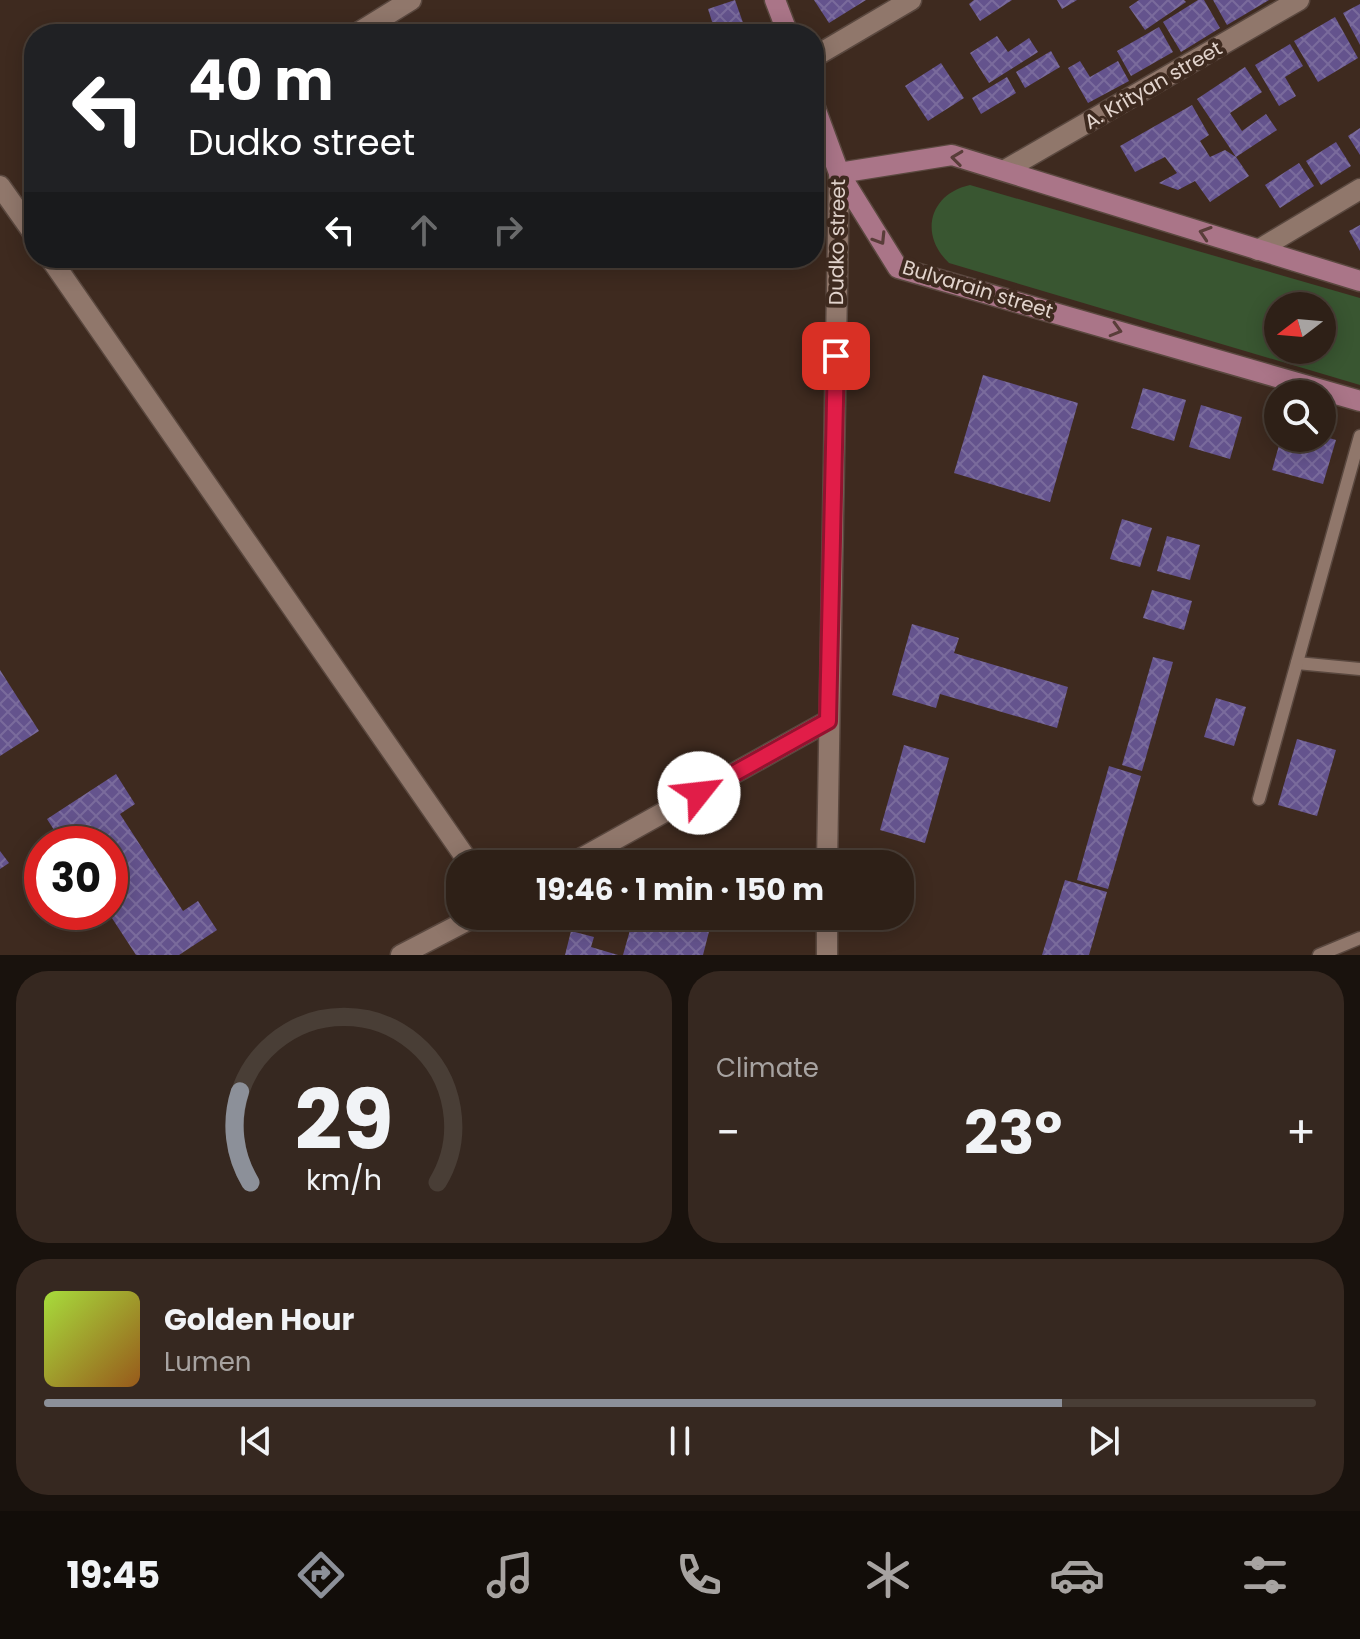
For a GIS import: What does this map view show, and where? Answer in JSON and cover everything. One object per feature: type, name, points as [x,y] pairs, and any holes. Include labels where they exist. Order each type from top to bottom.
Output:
[{"type":"street","points":[[372,24],[411,0]]},
{"type":"street","points":[[775,0],[784,24]]},
{"type":"street","points":[[824,51],[911,0]]},
{"type":"street","name":"A. Krityan street","points":[[1007,169],[1299,0]]},
{"type":"street","name":"Dudko street","points":[[824,132],[839,173],[827,850]]},
{"type":"street","points":[[839,173],[952,155],[1007,169],[1360,281]]},
{"type":"street","name":"Bulvarain street","points":[[839,173],[898,268],[1360,401]]},
{"type":"street","points":[[0,186],[24,219]]},
{"type":"street","points":[[1258,250],[1360,189]]},
{"type":"street","points":[[57,268],[460,850]]},
{"type":"street","points":[[596,850],[828,721]]},
{"type":"street","points":[[401,955],[449,930]]},
{"type":"street","points":[[827,930],[827,955]]},
{"type":"lane","points":[[1259,799],[1360,436]]},
{"type":"lane","points":[[1297,663],[1360,669]]},
{"type":"lane","points":[[1319,955],[1360,938]]},
{"type":"green space","points":[[970,185],[1360,298],[1360,385],[1289,364],[1336,364],[1336,292],[1264,292],[1264,357],[949,263],[934,240],[932,228],[937,206],[945,197]]},
{"type":"building","points":[[735,0],[743,24],[713,24],[708,9]]},
{"type":"building","points":[[814,0],[866,0],[829,23]]},
{"type":"building","points":[[974,0],[1012,0],[980,21],[969,4]]},
{"type":"building","points":[[1057,0],[1077,0],[1062,9]]},
{"type":"building","points":[[1139,0],[1186,2],[1145,30],[1129,7]]},
{"type":"building","points":[[1198,0],[1204,0],[1220,28],[1181,52],[1163,22]]},
{"type":"building","points":[[1213,0],[1269,0],[1227,25]]},
{"type":"building","points":[[1360,4],[1360,45],[1343,13]]},
{"type":"building","points":[[1335,17],[1358,58],[1318,82],[1294,41]]},
{"type":"building","points":[[1159,27],[1173,52],[1131,76],[1117,51]]},
{"type":"building","points":[[997,36],[1008,52],[1029,38],[1038,52],[989,83],[970,53]]},
{"type":"building","points":[[1290,44],[1303,66],[1285,77],[1296,96],[1279,106],[1255,65]]},
{"type":"building","points":[[1051,51],[1060,67],[1025,88],[1016,72]]},
{"type":"building","points":[[1080,61],[1090,77],[1118,61],[1129,81],[1088,103],[1068,68]]},
{"type":"building","points":[[941,63],[964,98],[928,121],[905,86]]},
{"type":"building","points":[[1245,67],[1262,92],[1230,113],[1242,131],[1266,114],[1277,130],[1236,157],[1197,99]]},
{"type":"building","points":[[1007,77],[1016,93],[981,114],[972,98]]},
{"type":"building","points":[[1192,105],[1209,135],[1200,141],[1210,157],[1225,150],[1236,157],[1249,176],[1210,202],[1195,181],[1178,190],[1159,183],[1177,173],[1165,157],[1135,172],[1120,146]]},
{"type":"building","points":[[1360,128],[1360,155],[1348,136]]},
{"type":"building","points":[[1336,142],[1351,166],[1321,185],[1306,161]]},
{"type":"building","points":[[1299,163],[1314,186],[1280,208],[1265,185]]},
{"type":"building","points":[[1360,225],[1360,251],[1349,231]]},
{"type":"building","points":[[983,375],[1078,403],[1050,502],[954,473]]},
{"type":"building","points":[[1143,388],[1186,400],[1174,441],[1131,428]]},
{"type":"building","points":[[1201,405],[1242,417],[1230,459],[1189,447]]},
{"type":"building","points":[[1277,452],[1332,452],[1323,484],[1272,470]]},
{"type":"building","points":[[1122,519],[1152,528],[1140,567],[1110,559]]},
{"type":"building","points":[[1167,536],[1200,545],[1190,580],[1157,571]]},
{"type":"building","points":[[1152,590],[1192,601],[1184,630],[1143,618]]},
{"type":"building","points":[[912,624],[959,638],[954,653],[1068,687],[1057,728],[940,694],[936,708],[892,695]]},
{"type":"building","points":[[1153,657],[1173,662],[1142,771],[1122,765]]},
{"type":"building","points":[[0,670],[39,731],[0,756]]},
{"type":"building","points":[[1216,698],[1246,707],[1234,746],[1204,737]]},
{"type":"building","points":[[1297,739],[1336,750],[1317,816],[1278,805]]},
{"type":"building","points":[[904,745],[949,758],[925,843],[880,830]]},
{"type":"building","points":[[1109,766],[1141,776],[1108,889],[1077,880]]},
{"type":"building","points":[[116,774],[135,804],[120,814],[128,826],[51,826],[47,819]]},
{"type":"building","points":[[128,826],[183,911],[198,901],[217,930],[179,955],[136,955],[120,930],[128,930]]},
{"type":"building","points":[[0,851],[9,863],[0,869]]},
{"type":"building","points":[[1065,880],[1107,892],[1089,955],[1042,955]]},
{"type":"building","points":[[630,930],[709,930],[703,955],[623,955]]},
{"type":"building","points":[[571,931],[594,937],[591,947],[618,955],[565,955]]},
{"type":"route","points":[[699,793],[828,721],[836,356]]}]
